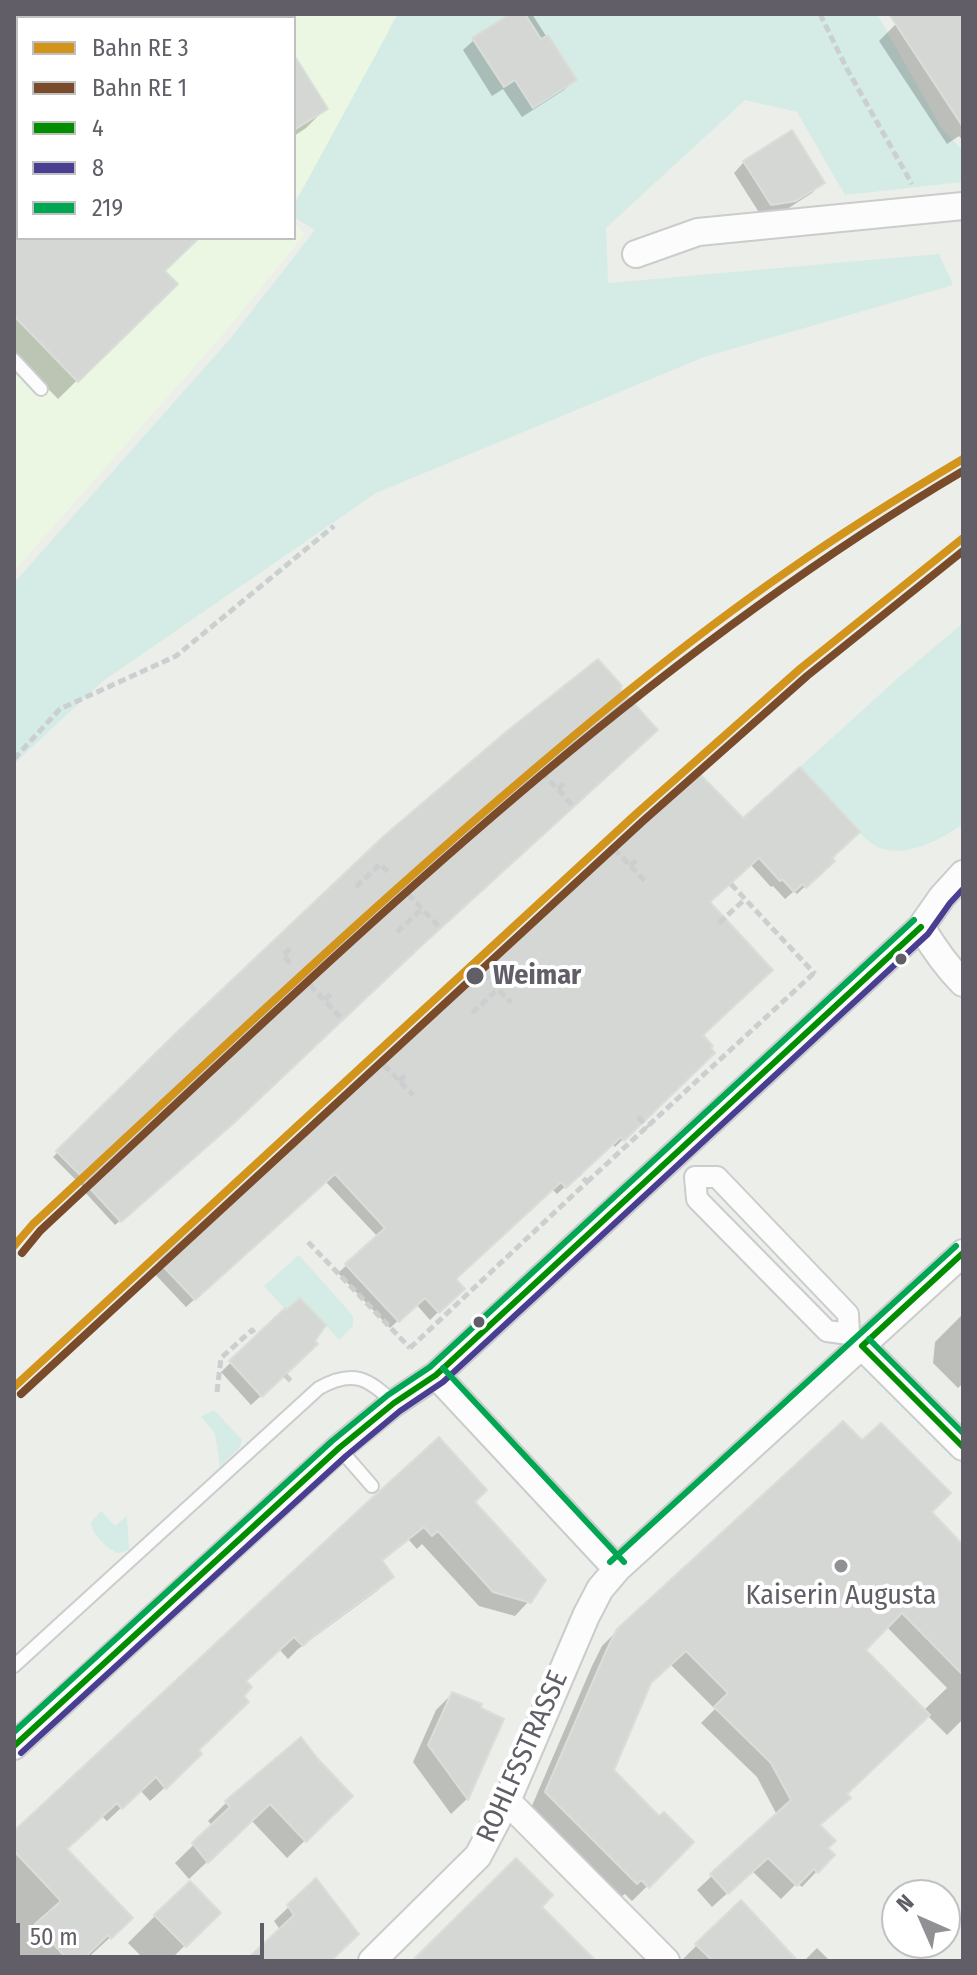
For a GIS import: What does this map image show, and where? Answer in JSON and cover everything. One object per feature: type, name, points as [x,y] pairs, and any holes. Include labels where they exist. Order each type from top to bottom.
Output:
[{"type":"street","points":[[636,254],[698,232],[963,206]]},
{"type":"street","points":[[14,1746],[339,1448],[394,1403],[436,1375],[842,1002],[921,927],[963,874]]},
{"type":"street","points":[[921,927],[963,983]]},
{"type":"street","points":[[695,1177],[717,1177],[848,1314],[849,1334],[827,1331],[697,1199],[695,1177]]},
{"type":"street","name":"ROHLFSSTRASSE","points":[[372,1961],[478,1856],[507,1801],[600,1589],[617,1569],[963,1253]]},
{"type":"street","points":[[862,1346],[963,1447]]},
{"type":"street","points":[[436,1375],[617,1569]]},
{"type":"street","points":[[507,1801],[666,1961]]},
{"type":"lane","points":[[14,360],[41,389]]},
{"type":"lane","points":[[14,1666],[319,1388],[334,1380],[364,1380],[376,1385],[394,1403]]},
{"type":"lane","points":[[339,1448],[372,1486]]},
{"type":"path","points":[[820,14],[847,69],[927,209]]},
{"type":"path","points":[[14,759],[60,709],[176,656],[334,526]]},
{"type":"path","points":[[542,772],[572,805]]},
{"type":"path","points":[[558,789],[567,781]]},
{"type":"path","points":[[614,849],[646,882]]},
{"type":"path","points":[[630,866],[639,858]]},
{"type":"path","points":[[356,887],[380,864],[389,873]]},
{"type":"path","points":[[731,884],[842,1002]]},
{"type":"path","points":[[408,894],[439,927]]},
{"type":"path","points":[[719,923],[745,899]]},
{"type":"path","points":[[397,932],[422,909]]},
{"type":"path","points":[[290,963],[283,955],[292,947]]},
{"type":"path","points":[[483,973],[511,1003]]},
{"type":"path","points":[[410,1348],[814,973]]},
{"type":"path","points":[[310,985],[341,1018]]},
{"type":"path","points":[[472,1013],[498,989]]},
{"type":"path","points":[[325,1000],[333,992]]},
{"type":"path","points":[[384,1065],[413,1095]]},
{"type":"path","points":[[399,1081],[408,1073]]},
{"type":"path","points":[[580,1175],[587,1182]]},
{"type":"path","points":[[571,1198],[576,1204]]},
{"type":"path","points":[[308,1242],[436,1375]]},
{"type":"path","points":[[460,1301],[465,1307]]},
{"type":"path","points":[[217,1392],[221,1358],[252,1330],[254,1333]]},
{"type":"shaded area","points":[[14,14],[157,14],[16,16],[16,240],[296,240],[296,225],[305,234],[225,332],[14,571]]},
{"type":"shaded area","points":[[396,14],[344,125],[296,198],[296,16],[179,16]]},
{"type":"shaded area","points":[[398,14],[877,14],[942,129],[963,151],[963,182],[845,195],[797,112],[745,100],[606,228],[608,283],[939,254],[953,285],[704,357],[376,493],[103,681],[14,764],[14,583],[230,339],[315,230],[296,218],[296,201]]},
{"type":"shaded area","points":[[963,623],[963,824],[913,849],[880,848],[851,824],[800,767]]},
{"type":"shaded area","points":[[299,1255],[353,1316],[353,1326],[339,1340],[301,1298],[286,1310],[264,1286]]},
{"type":"shaded area","points":[[214,1410],[242,1440],[240,1447],[220,1467],[215,1433],[201,1417]]},
{"type":"shaded area","points":[[101,1511],[115,1526],[127,1516],[129,1550],[115,1552],[96,1535],[91,1522]]},
{"type":"building","points":[[510,14],[525,14],[541,39],[548,35],[577,80],[533,108],[515,80],[504,87],[472,38]]},
{"type":"building","points":[[889,14],[963,14],[963,127]]},
{"type":"building","points":[[296,58],[328,109],[296,129]]},
{"type":"building","points":[[792,130],[825,183],[796,201],[771,205],[743,161]]},
{"type":"building","points":[[14,238],[197,240],[165,271],[178,284],[78,382],[14,316]]},
{"type":"building","points":[[598,659],[658,730],[418,949],[234,1123],[121,1222],[56,1151],[385,835],[507,731]]},
{"type":"building","points":[[800,767],[860,832],[806,888],[803,884],[794,892],[759,858],[710,902],[773,970],[703,1035],[715,1053],[624,1141],[621,1137],[566,1188],[561,1182],[456,1279],[465,1289],[439,1313],[425,1298],[399,1322],[345,1264],[385,1228],[335,1174],[195,1300],[158,1261],[366,1075],[696,770],[743,818]]},
{"type":"building","points":[[300,1298],[326,1325],[315,1341],[318,1344],[262,1397],[229,1361],[285,1308]]},
{"type":"building","points":[[843,1421],[862,1440],[881,1423],[951,1493],[932,1512],[963,1545],[963,1675],[902,1613],[866,1650],[930,1715],[847,1794],[851,1798],[820,1825],[836,1841],[828,1848],[835,1855],[818,1873],[814,1869],[797,1886],[768,1858],[728,1894],[710,1874],[791,1800],[771,1763],[714,1707],[728,1693],[686,1651],[651,1683],[614,1770],[659,1816],[664,1812],[694,1842],[649,1888],[641,1880],[637,1884],[545,1792],[607,1649],[617,1629]]},
{"type":"building","points":[[439,1437],[487,1490],[475,1502],[546,1580],[531,1603],[493,1592],[438,1531],[432,1536],[424,1527],[382,1560],[394,1577],[303,1646],[294,1637],[246,1681],[252,1687],[244,1696],[249,1702],[199,1750],[202,1754],[166,1789],[156,1777],[122,1809],[117,1803],[67,1849],[133,1918],[111,1939],[108,1935],[81,1961],[69,1961],[35,1924],[61,1901],[14,1851],[14,1831]]},
{"type":"building","points":[[452,1692],[482,1704],[481,1708],[504,1719],[468,1800],[428,1745]]},
{"type":"building","points":[[301,1737],[353,1796],[306,1842],[270,1804],[208,1863],[192,1843],[230,1807],[225,1801]]},
{"type":"building","points":[[516,1858],[553,1895],[542,1907],[596,1961],[412,1961]]},
{"type":"building","points":[[316,1878],[359,1934],[331,1961],[245,1961],[294,1915],[287,1905]]},
{"type":"building","points":[[190,1881],[221,1913],[186,1947],[154,1915]]},
{"type":"building","points":[[741,1900],[798,1961],[713,1961],[695,1944]]},
{"type":"transit line","points":[[14,1246],[33,1224],[308,969],[590,722],[668,659],[789,570],[963,459]]},
{"type":"transit line","points":[[22,1253],[40,1231],[259,1026],[482,826],[597,729],[715,637],[837,551],[963,471]]},
{"type":"transit line","points":[[14,1387],[636,814],[801,668],[963,538]]},
{"type":"transit line","points":[[21,1394],[643,821],[807,676],[963,551]]},
{"type":"transit line","name":"8","points":[[21,1753],[346,1456],[400,1411],[443,1382],[928,934],[963,889]]},
{"type":"transit line","name":"219","points":[[14,1732],[332,1441],[388,1395],[430,1367],[914,920]]},
{"type":"transit line","name":"4","points":[[14,1746],[339,1448],[394,1403],[436,1375],[921,927]]},
{"type":"transit line","name":"219","points":[[610,1562],[956,1246]]},
{"type":"transit line","name":"4","points":[[862,1346],[963,1253]]},
{"type":"transit line","name":"219","points":[[869,1339],[963,1433]]},
{"type":"transit line","name":"4","points":[[862,1346],[963,1447]]},
{"type":"transit line","name":"219","points":[[443,1368],[624,1562]]},
{"type":"place","name":"Weimar","points":[[475,976]]},
{"type":"place","name":"Kaiserin Augusta","points":[[841,1566]]}]
